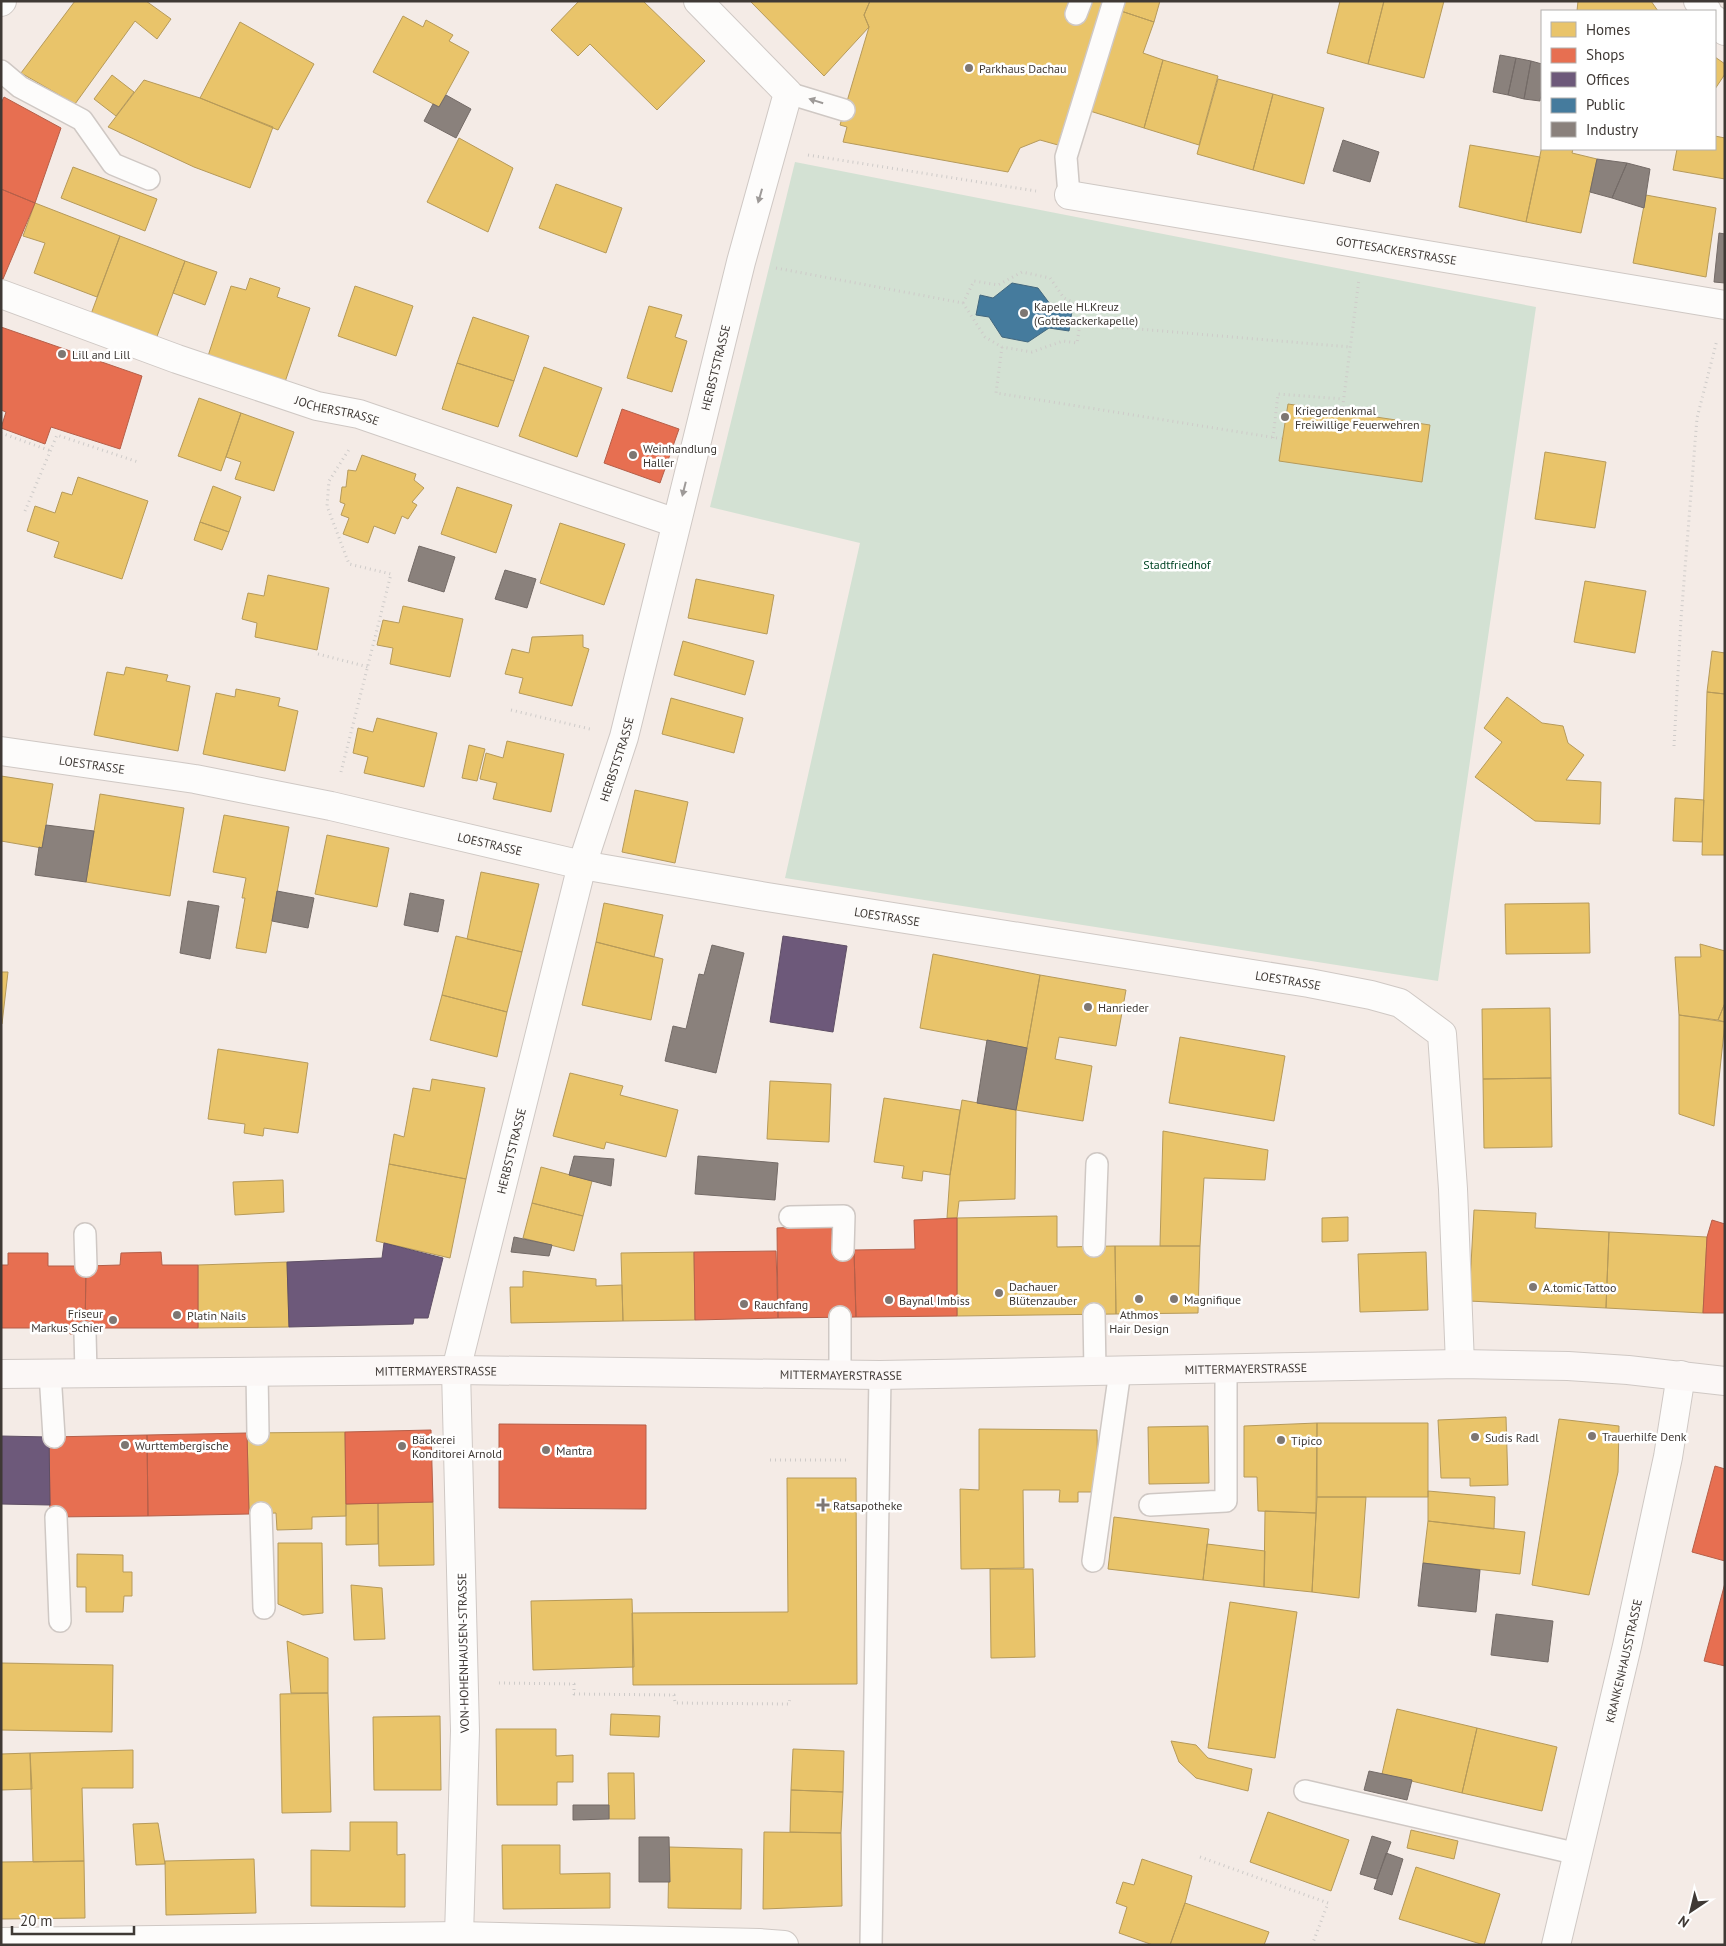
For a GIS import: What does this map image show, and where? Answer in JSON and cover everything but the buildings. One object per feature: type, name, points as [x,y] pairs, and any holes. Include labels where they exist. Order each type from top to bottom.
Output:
[{"type":"main road","name":"MITTERMAYERSTRASSE","points":[[1,1374],[456,1370],[880,1375],[1460,1364],[1568,1366],[1681,1375],[1725,1381]]},
{"type":"street","points":[[698,1],[788,93],[773,150]]},
{"type":"street","points":[[1716,21],[1725,31]]},
{"type":"street","name":"HERBSTSTRASSE","points":[[456,1370],[582,865],[624,737],[742,262],[773,150]]},
{"type":"street","name":"GOTTESACKERSTRASSE","points":[[1069,195],[1724,305]]},
{"type":"street","name":"JOCHERSTRASSE","points":[[1,294],[177,359],[317,406],[359,414],[676,523]]},
{"type":"street","name":"LOESTRASSE","points":[[1,751],[195,778],[331,806],[582,865],[1309,983],[1370,994],[1400,1003],[1442,1034],[1453,1189],[1460,1364]]},
{"type":"street","name":"VON-HOHENHAUSEN-STRASSE","points":[[456,1370],[466,1731],[459,1936]]},
{"type":"street","name":"KRANKENHAUSSTRASSE","points":[[1556,1945],[1625,1656],[1664,1476],[1681,1375]]},
{"type":"street","points":[[1,1942],[459,1936],[759,1942],[784,1945]]},
{"type":"lane","points":[[1069,195],[1066,157],[1114,1]]},
{"type":"lane","points":[[1,71],[20,87],[82,120],[113,164],[149,179]]},
{"type":"lane","points":[[788,93],[844,110]]},
{"type":"lane","points":[[1094,1246],[1097,1164]]},
{"type":"lane","points":[[790,1217],[844,1216],[843,1250]]},
{"type":"lane","points":[[85,1234],[86,1266]]},
{"type":"lane","points":[[1093,1561],[1107,1371],[1094,1314]]},
{"type":"lane","points":[[840,1317],[840,1374]]},
{"type":"lane","points":[[84,1333],[86,1373]]},
{"type":"lane","points":[[1150,1504],[1226,1500],[1226,1369]]},
{"type":"lane","points":[[257,1372],[258,1434]]},
{"type":"lane","points":[[50,1373],[54,1437]]},
{"type":"lane","points":[[871,1945],[880,1375]]},
{"type":"lane","points":[[261,1513],[264,1608]]},
{"type":"lane","points":[[56,1517],[60,1621]]},
{"type":"lane","points":[[1305,1791],[1578,1854]]},
{"type":"path","points":[[773,150],[1069,195]]},
{"type":"path","points":[[1342,412],[1363,245]]},
{"type":"path","points":[[742,262],[963,303],[985,337],[1002,346],[1032,352],[1063,341],[1077,343],[1084,307],[1064,298],[1050,278],[1022,272],[998,285],[974,280],[963,303]]},
{"type":"path","points":[[1674,746],[1681,619],[1696,418],[1724,305]]},
{"type":"path","points":[[1071,322],[1350,347]]},
{"type":"path","points":[[1002,346],[996,393],[1283,439]]},
{"type":"path","points":[[1273,438],[1278,394],[1343,400]]},
{"type":"path","points":[[331,806],[391,574],[349,564],[327,506],[329,481],[349,452],[359,414]]},
{"type":"path","points":[[1,433],[51,451]]},
{"type":"path","points":[[26,511],[57,435],[138,462]]},
{"type":"path","points":[[318,654],[368,667]]},
{"type":"path","points":[[511,710],[624,737]]},
{"type":"path","points":[[770,1460],[878,1460]]},
{"type":"path","points":[[465,1683],[574,1684],[574,1694],[674,1695],[674,1703],[790,1704],[790,1698]]},
{"type":"path","points":[[1200,1857],[1328,1903],[1312,1945]]},
{"type":"green space","name":"Stadtfriedhof","points":[[795,162],[1536,307],[1438,981],[785,878],[860,543],[710,507]]},
{"type":"place","name":"Parkhaus Dachau","points":[[969,68]]},
{"type":"place","name":"Kapelle Hl.Kreuz (Gottesackerkapelle)","points":[[1024,313]]},
{"type":"place","name":"Lill and Lill","points":[[62,354]]},
{"type":"place","name":"Kriegerdenkmal Freiwillige Feuerwehren","points":[[1285,417]]},
{"type":"place","name":"Weinhandlung Haller","points":[[633,455]]},
{"type":"place","name":"Hanrieder","points":[[1088,1007]]},
{"type":"place","name":"A.tomic Tattoo","points":[[1533,1287]]},
{"type":"place","name":"Dachauer Blütenzauber","points":[[999,1293]]},
{"type":"place","name":"Athmos Hair Design","points":[[1139,1299]]},
{"type":"place","name":"Magnifique","points":[[1174,1299]]},
{"type":"place","name":"Baynal Imbiss","points":[[889,1300]]},
{"type":"place","name":"Rauchfang","points":[[744,1304]]},
{"type":"place","name":"Platin Nails","points":[[177,1315]]},
{"type":"place","name":"Friseur Markus Schier","points":[[113,1320]]},
{"type":"place","name":"Trauerhilfe Denk","points":[[1592,1436]]},
{"type":"place","name":"Sudis Radl","points":[[1475,1437]]},
{"type":"place","name":"Tipico","points":[[1281,1440]]},
{"type":"place","name":"Wurttembergische","points":[[125,1445]]},
{"type":"place","name":"Bäckerei Konditorei Arnold","points":[[402,1446]]},
{"type":"place","name":"Mantra","points":[[546,1450]]},
{"type":"place","name":"Ratsapotheke","points":[[823,1505]]}]
